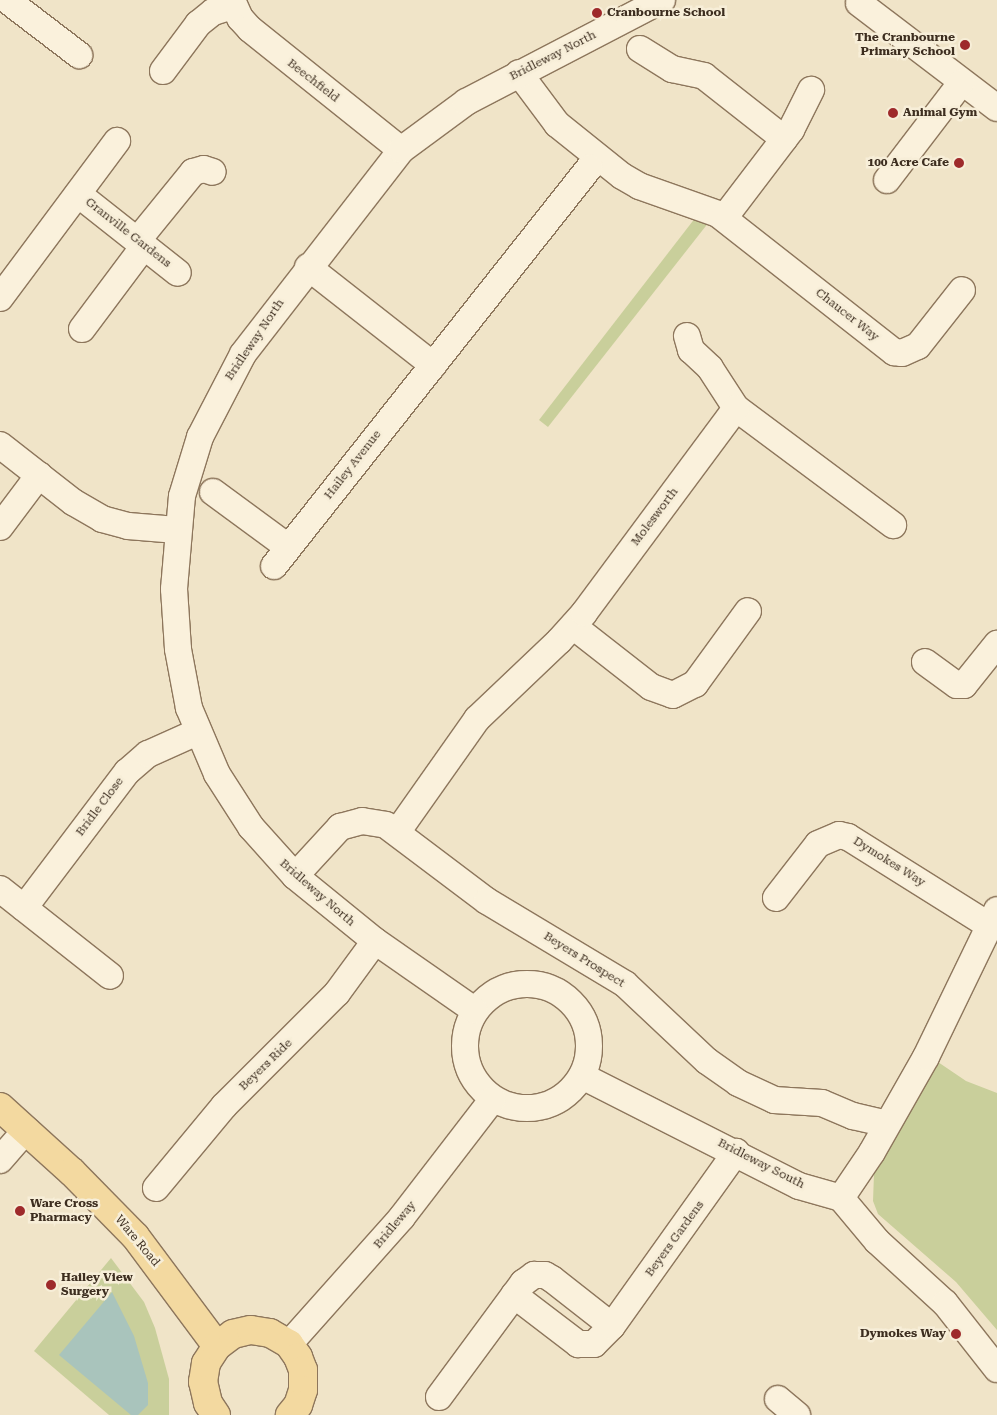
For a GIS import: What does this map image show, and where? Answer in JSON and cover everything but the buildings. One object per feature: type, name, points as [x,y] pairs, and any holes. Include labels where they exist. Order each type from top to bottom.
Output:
[{"type":"main road","name":"Ware Road","points":[[0,1107],[91,1190],[135,1236],[217,1346]]},
{"type":"main road","points":[[216,1415],[208,1403],[202,1382],[206,1363],[217,1346],[233,1334],[251,1330],[270,1333],[289,1344],[303,1370],[303,1390],[299,1412]]},
{"type":"street","points":[[7,0],[79,55]]},
{"type":"street","name":"Bridleway North","points":[[474,1010],[375,941],[295,876],[240,811],[217,774],[198,732],[178,649],[174,589],[177,530],[190,467],[211,413],[242,354],[400,150],[466,102],[662,0]]},
{"type":"street","name":"Beechfield","points":[[163,71],[198,24],[213,12],[232,3],[256,35],[400,150]]},
{"type":"street","points":[[859,3],[997,108]]},
{"type":"street","points":[[640,49],[672,69],[704,76],[784,139]]},
{"type":"street","name":"Chaucer Way","points":[[519,74],[557,124],[622,176],[639,186],[707,208],[724,218],[894,352],[902,353],[918,346],[962,290]]},
{"type":"street","points":[[887,180],[962,82]]},
{"type":"street","points":[[724,218],[784,139],[800,115],[811,90]]},
{"type":"street","name":"Granville Gardens","points":[[0,298],[117,141]]},
{"type":"street","name":"Hailey Avenue","points":[[213,492],[281,557],[589,168]]},
{"type":"street","points":[[82,328],[140,243],[193,172],[204,169],[213,172]]},
{"type":"street","name":"Granville Gardens","points":[[78,194],[178,272]]},
{"type":"street","points":[[308,267],[433,365]]},
{"type":"street","points":[[687,336],[691,350],[710,368],[736,408],[893,525]]},
{"type":"street","name":"Molesworth","points":[[398,831],[478,719],[573,626],[736,408]]},
{"type":"street","points":[[0,445],[102,519],[128,526],[177,530]]},
{"type":"street","points":[[0,527],[39,475]]},
{"type":"street","points":[[573,626],[651,688],[673,695],[695,684],[748,611]]},
{"type":"street","points":[[925,662],[957,685],[964,685],[997,644]]},
{"type":"street","name":"Bridle Close","points":[[24,908],[127,772],[148,754],[198,732]]},
{"type":"street","name":"Beyers Prospect","points":[[295,876],[340,827],[373,821],[398,831],[475,892],[625,984],[707,1061],[738,1083],[774,1100],[822,1103],[853,1116],[887,1124]]},
{"type":"street","name":"Dymokes Way","points":[[776,898],[818,844],[839,835],[848,837],[993,918],[947,1016],[887,1124],[841,1198]]},
{"type":"street","points":[[0,889],[110,976]]},
{"type":"street","name":"Beyers Ride","points":[[156,1188],[224,1106],[337,993],[375,941]]},
{"type":"street","points":[[512,985],[542,985],[556,991],[581,1014],[586,1029],[590,1043],[582,1076],[553,1103],[523,1108],[492,1100],[472,1077],[466,1063],[464,1038],[474,1010],[485,999],[512,985]]},
{"type":"street","name":"Bridleway South","points":[[582,1076],[736,1152],[799,1186],[841,1198]]},
{"type":"street","name":"Bridleway","points":[[289,1344],[402,1217],[492,1100]]},
{"type":"street","points":[[0,1160],[26,1130]]},
{"type":"street","name":"Beyers Gardens","points":[[514,1295],[584,1347],[600,1340],[612,1326],[736,1152]]},
{"type":"street","points":[[841,1198],[877,1241],[945,1304],[997,1369]]},
{"type":"street","points":[[438,1397],[528,1278],[545,1275],[612,1326]]},
{"type":"green space","points":[[699,213],[709,222],[548,427],[539,420]]},
{"type":"green space","points":[[935,1060],[966,1081],[997,1093],[997,1330],[956,1282],[878,1214],[873,1201],[874,1174]]},
{"type":"green space","points":[[111,1258],[144,1302],[155,1328],[169,1379],[169,1415],[109,1415],[34,1351]]},
{"type":"water","points":[[112,1292],[134,1336],[148,1383],[148,1405],[138,1415],[131,1415],[59,1355]]},
{"type":"place","name":"Cranbourne School","points":[[597,13]]},
{"type":"place","name":"The Cranbourne Primary School","points":[[965,45]]},
{"type":"place","name":"Animal Gym","points":[[893,113]]},
{"type":"place","name":"100 Acre Cafe","points":[[959,163]]},
{"type":"place","name":"Ware Cross Pharmacy","points":[[20,1211]]},
{"type":"place","name":"Hailey View Surgery","points":[[51,1285]]},
{"type":"place","name":"Dymokes Way","points":[[956,1334]]}]
